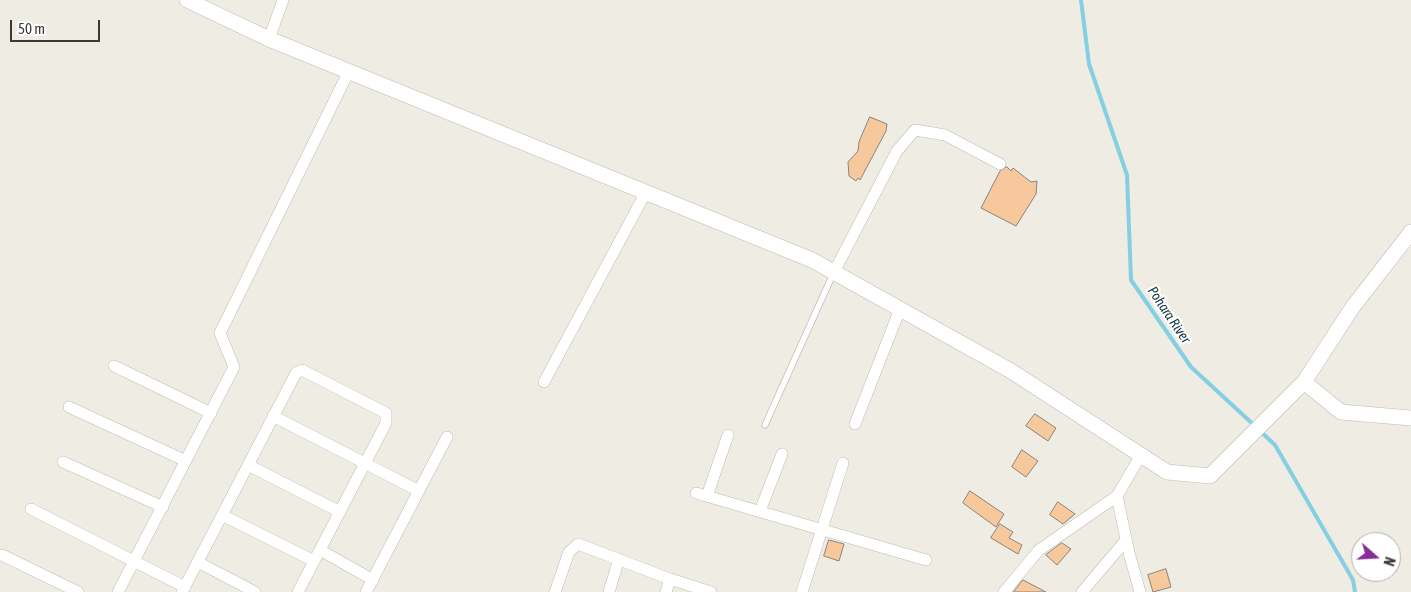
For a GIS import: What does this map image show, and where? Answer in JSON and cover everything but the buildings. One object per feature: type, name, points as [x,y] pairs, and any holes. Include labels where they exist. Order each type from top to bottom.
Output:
[{"type":"street","points":[[187,0],[269,39],[812,260],[1011,371],[1167,472],[1210,476],[1252,435],[1304,382],[1352,308],[1411,232]]},
{"type":"street","points":[[269,39],[283,0]]},
{"type":"street","points":[[118,592],[234,367],[220,333],[349,71]]},
{"type":"street","points":[[834,272],[897,150],[916,130],[944,135],[1000,164]]},
{"type":"street","points":[[544,382],[646,192]]},
{"type":"street","points":[[855,424],[900,309]]},
{"type":"street","points":[[114,366],[210,414]]},
{"type":"street","points":[[31,509],[135,561],[184,590],[296,373],[299,370],[306,370],[386,414],[386,423],[298,592]]},
{"type":"street","points":[[1304,382],[1341,412],[1411,418]]},
{"type":"street","points":[[69,406],[186,461]]},
{"type":"street","points":[[273,416],[419,491]]},
{"type":"street","points":[[728,435],[702,494],[926,560]]},
{"type":"street","points":[[366,592],[447,437]]},
{"type":"street","points":[[760,511],[782,454]]},
{"type":"street","points":[[1004,592],[1038,550],[1117,496],[1141,455]]},
{"type":"street","points":[[63,462],[163,507]]},
{"type":"street","points":[[802,592],[843,463]]},
{"type":"street","points":[[248,465],[340,512]]},
{"type":"street","points":[[1117,496],[1140,592]]},
{"type":"street","points":[[222,515],[314,561]]},
{"type":"street","points":[[1082,592],[1126,540]]},
{"type":"street","points":[[555,592],[569,552],[578,544],[670,579],[711,592]]},
{"type":"street","points":[[320,550],[373,580]]},
{"type":"street","points":[[2,556],[78,592]]},
{"type":"street","points":[[609,592],[619,560]]},
{"type":"street","points":[[198,562],[255,592]]},
{"type":"street","points":[[666,592],[670,579]]},
{"type":"lane","points":[[765,426],[834,272]]},
{"type":"waterway","name":"Pohara River","points":[[1081,0],[1089,64],[1127,175],[1131,280],[1191,367],[1255,426]]},
{"type":"waterway","name":"Pohara River","points":[[1260,431],[1275,445],[1353,580],[1355,592]]}]
